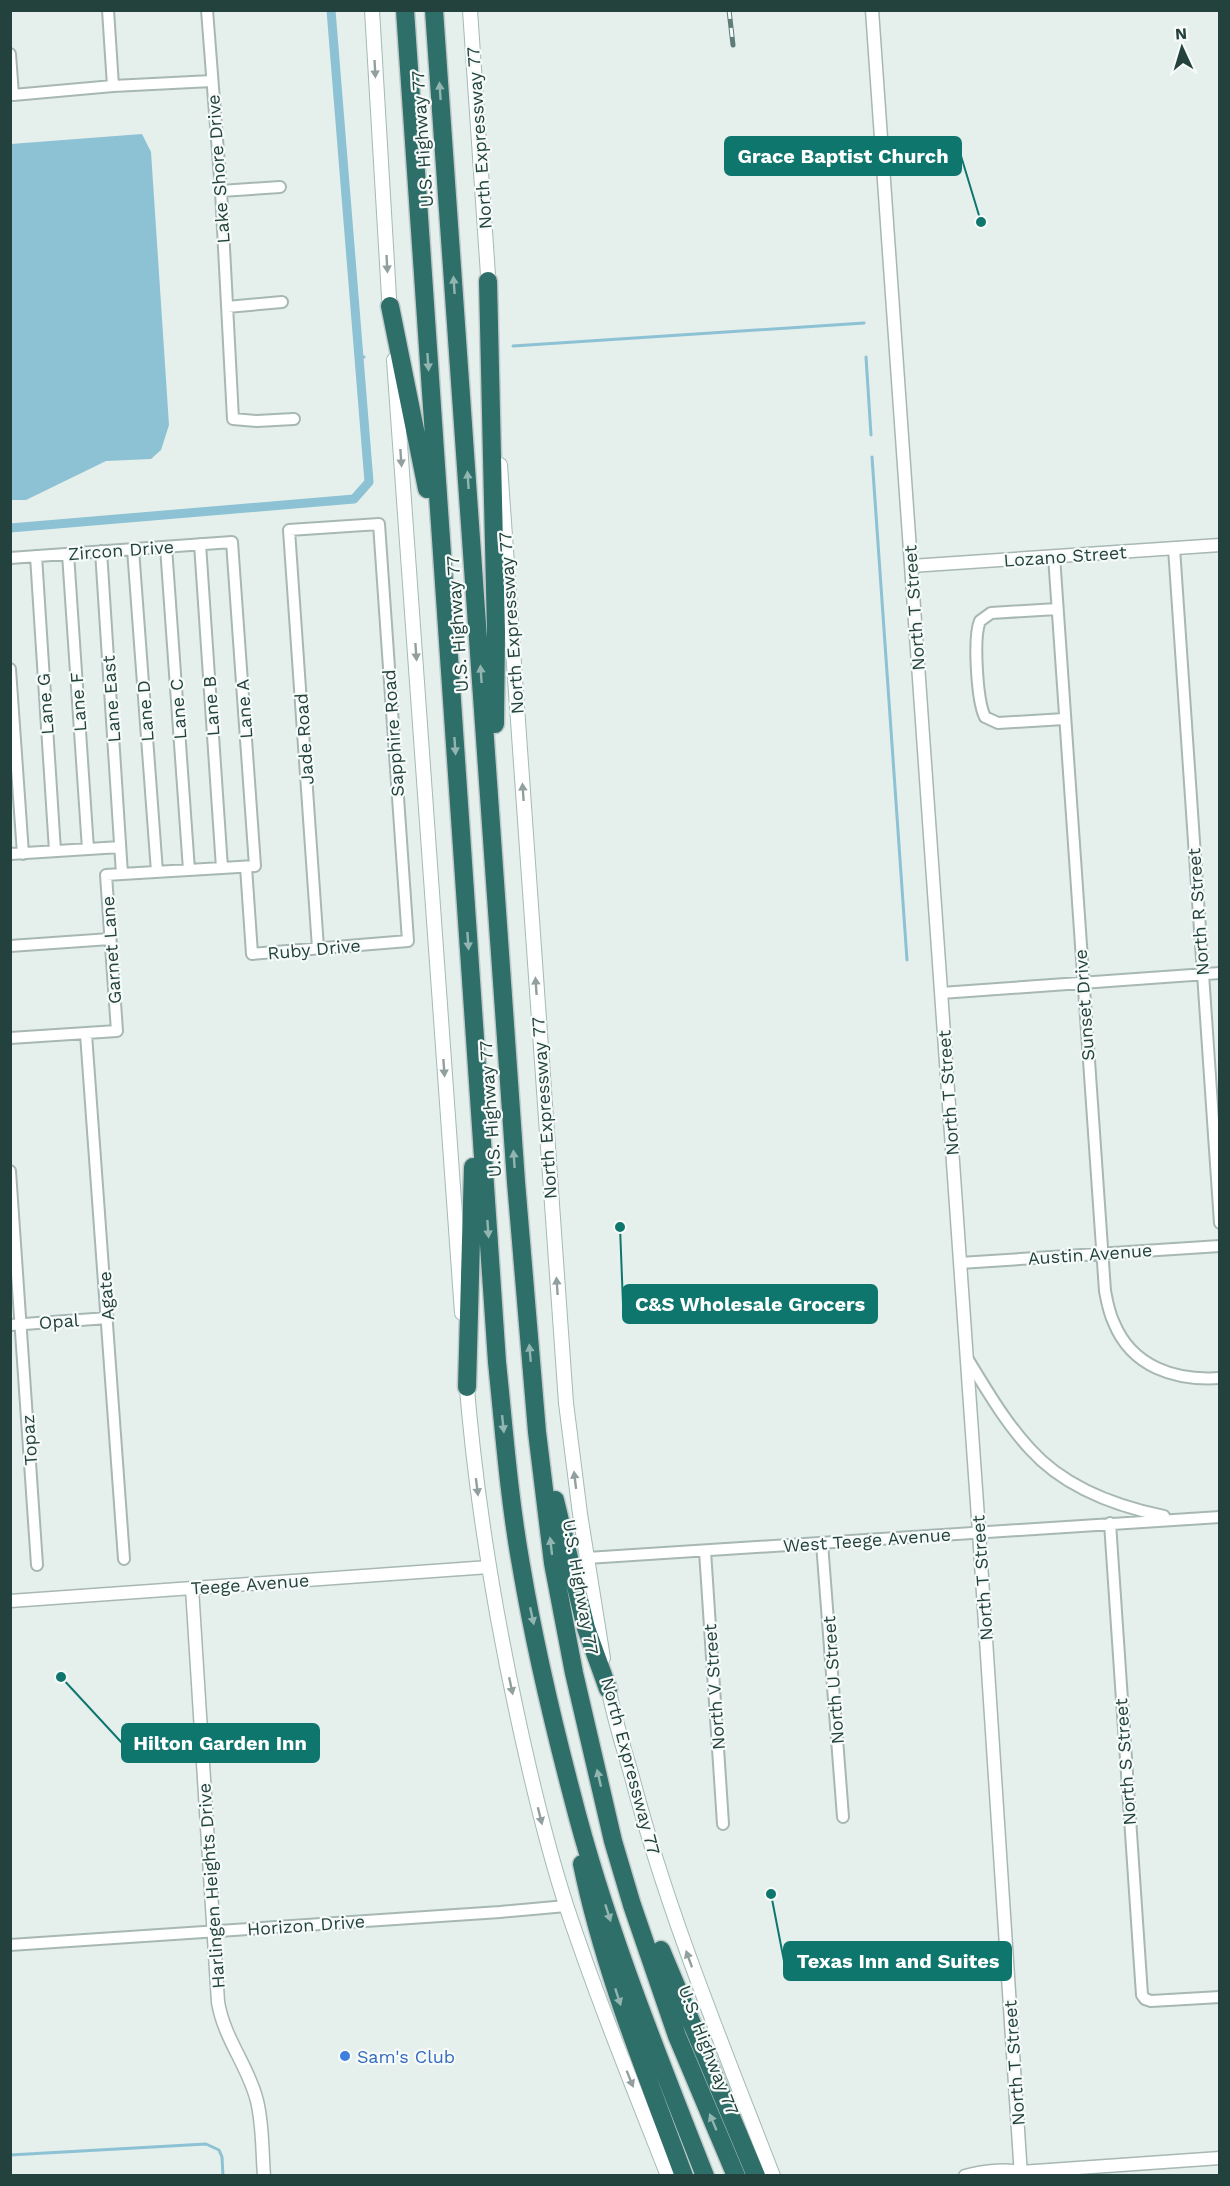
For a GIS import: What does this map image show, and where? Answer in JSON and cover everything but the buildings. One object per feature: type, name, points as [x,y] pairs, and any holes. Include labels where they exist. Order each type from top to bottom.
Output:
[{"type":"highway","name":"U.S. Highway 77","points":[[405,10],[497,1362],[521,1565],[572,1797],[630,1979],[705,2175]]},
{"type":"highway","name":"U.S. Highway 77","points":[[434,10],[517,1194],[537,1432],[553,1563],[574,1673],[606,1805],[612,1841],[677,2036],[736,2175]]},
{"type":"highway","points":[[488,281],[496,632],[495,879]]},
{"type":"highway","points":[[390,306],[427,487],[449,667]]},
{"type":"highway","points":[[467,1387],[474,1152],[471,982]]},
{"type":"highway","points":[[537,1432],[586,1628],[608,1689]]},
{"type":"highway","points":[[572,1797],[575,1829],[589,1900],[619,2001],[679,2175]]},
{"type":"highway","points":[[606,1805],[617,1823],[642,1901],[667,1965],[756,2175]]},
{"type":"main road","points":[[372,10],[390,306],[467,1387],[478,1494],[500,1634],[531,1779],[566,1906],[624,2066],[679,2175]]},
{"type":"main road","name":"North Expressway 77","points":[[470,10],[564,1389],[587,1558],[608,1689],[644,1824],[674,1918],[716,2033],[773,2175]]},
{"type":"street","points":[[108,10],[113,86]]},
{"type":"street","points":[[207,10],[212,81]]},
{"type":"street","name":"North T Street","points":[[872,10],[979,1532],[1019,2174]]},
{"type":"street","name":"Lake Shore Drive","points":[[10,54],[13,95],[113,86],[212,81],[233,419],[257,421],[294,419]]},
{"type":"street","points":[[220,191],[280,187]]},
{"type":"street","points":[[227,307],[282,302]]},
{"type":"street","name":"Jade Road","points":[[318,948],[289,530],[379,524]]},
{"type":"street","name":"Sapphire Road","points":[[379,524],[408,942]]},
{"type":"street","name":"Zircon Drive","points":[[10,558],[232,542]]},
{"type":"street","name":"Lane A","points":[[232,542],[255,866],[246,867]]},
{"type":"street","name":"Lane B","points":[[200,544],[222,868]]},
{"type":"street","name":"Lozano Street","points":[[911,566],[1220,545]]},
{"type":"street","name":"Lane C","points":[[166,547],[189,870]]},
{"type":"street","name":"North R Street","points":[[1174,548],[1220,1223]]},
{"type":"street","name":"Lane D","points":[[134,549],[157,872]]},
{"type":"street","name":"Lane East","points":[[101,551],[120,847]]},
{"type":"street","name":"Lane F","points":[[68,554],[88,849]]},
{"type":"street","name":"Lane G","points":[[36,556],[55,851]]},
{"type":"street","name":"Sunset Drive","points":[[1054,556],[1105,1291],[1112,1318],[1131,1351],[1145,1363],[1164,1372],[1195,1379],[1220,1378]]},
{"type":"street","points":[[1057,609],[991,612],[980,621],[976,636],[980,703],[986,717],[998,723],[1064,719]]},
{"type":"street","points":[[10,669],[23,854]]},
{"type":"street","points":[[10,854],[120,847]]},
{"type":"street","name":"Garnet Lane","points":[[86,1034],[117,1031],[106,875],[122,874],[120,847]]},
{"type":"street","points":[[122,874],[246,867]]},
{"type":"street","name":"Ruby Drive","points":[[246,867],[252,954],[408,942]]},
{"type":"street","points":[[10,946],[110,939]]},
{"type":"street","points":[[941,993],[1220,973]]},
{"type":"street","points":[[10,1038],[86,1034]]},
{"type":"street","name":"Agate","points":[[86,1034],[124,1559]]},
{"type":"street","name":"Topaz","points":[[10,1171],[16,1324],[37,1565]]},
{"type":"street","name":"Austin Avenue","points":[[960,1263],[1220,1246]]},
{"type":"street","name":"Opal","points":[[16,1324],[108,1318]]},
{"type":"street","points":[[966,1356],[1004,1416],[1030,1450],[1056,1471],[1100,1497],[1132,1509],[1179,1519]]},
{"type":"street","name":"West Teege Avenue","points":[[587,1558],[1220,1516]]},
{"type":"street","name":"North S Street","points":[[1110,1523],[1142,1995],[1145,1999],[1161,2001],[1220,1997]]},
{"type":"street","name":"North U Street","points":[[822,1543],[843,1817]]},
{"type":"street","name":"North V Street","points":[[705,1551],[723,1824]]},
{"type":"street","name":"Teege Avenue","points":[[10,1601],[489,1567]]},
{"type":"street","name":"Harlingen Heights Drive","points":[[192,1588],[220,2018],[257,2101],[264,2175]]},
{"type":"street","name":"Horizon Drive","points":[[10,1945],[566,1906]]},
{"type":"street","points":[[965,2175],[998,2170],[1019,2174],[1220,2158]]},
{"type":"water","points":[[142,134],[151,152],[169,425],[161,450],[151,459],[106,461],[26,500],[11,500],[11,144]]},
{"type":"waterway","points":[[10,528],[354,499],[369,482],[331,10]]},
{"type":"waterway","points":[[513,346],[864,323]]},
{"type":"waterway","points":[[359,358],[364,357]]},
{"type":"waterway","points":[[866,357],[871,435]]},
{"type":"waterway","points":[[872,457],[907,960]]},
{"type":"waterway","points":[[10,2155],[206,2144],[219,2150],[222,2157],[223,2176]]},
{"type":"railway","points":[[729,10],[733,45]]},
{"type":"place","name":"Grace Baptist Church","points":[[981,222]]},
{"type":"place","name":"C&S Wholesale Grocers","points":[[620,1227]]},
{"type":"place","name":"Hilton Garden Inn","points":[[61,1677]]},
{"type":"place","name":"Texas Inn and Suites","points":[[771,1894]]},
{"type":"place","name":"Sam's Club","points":[[345,2056]]}]
